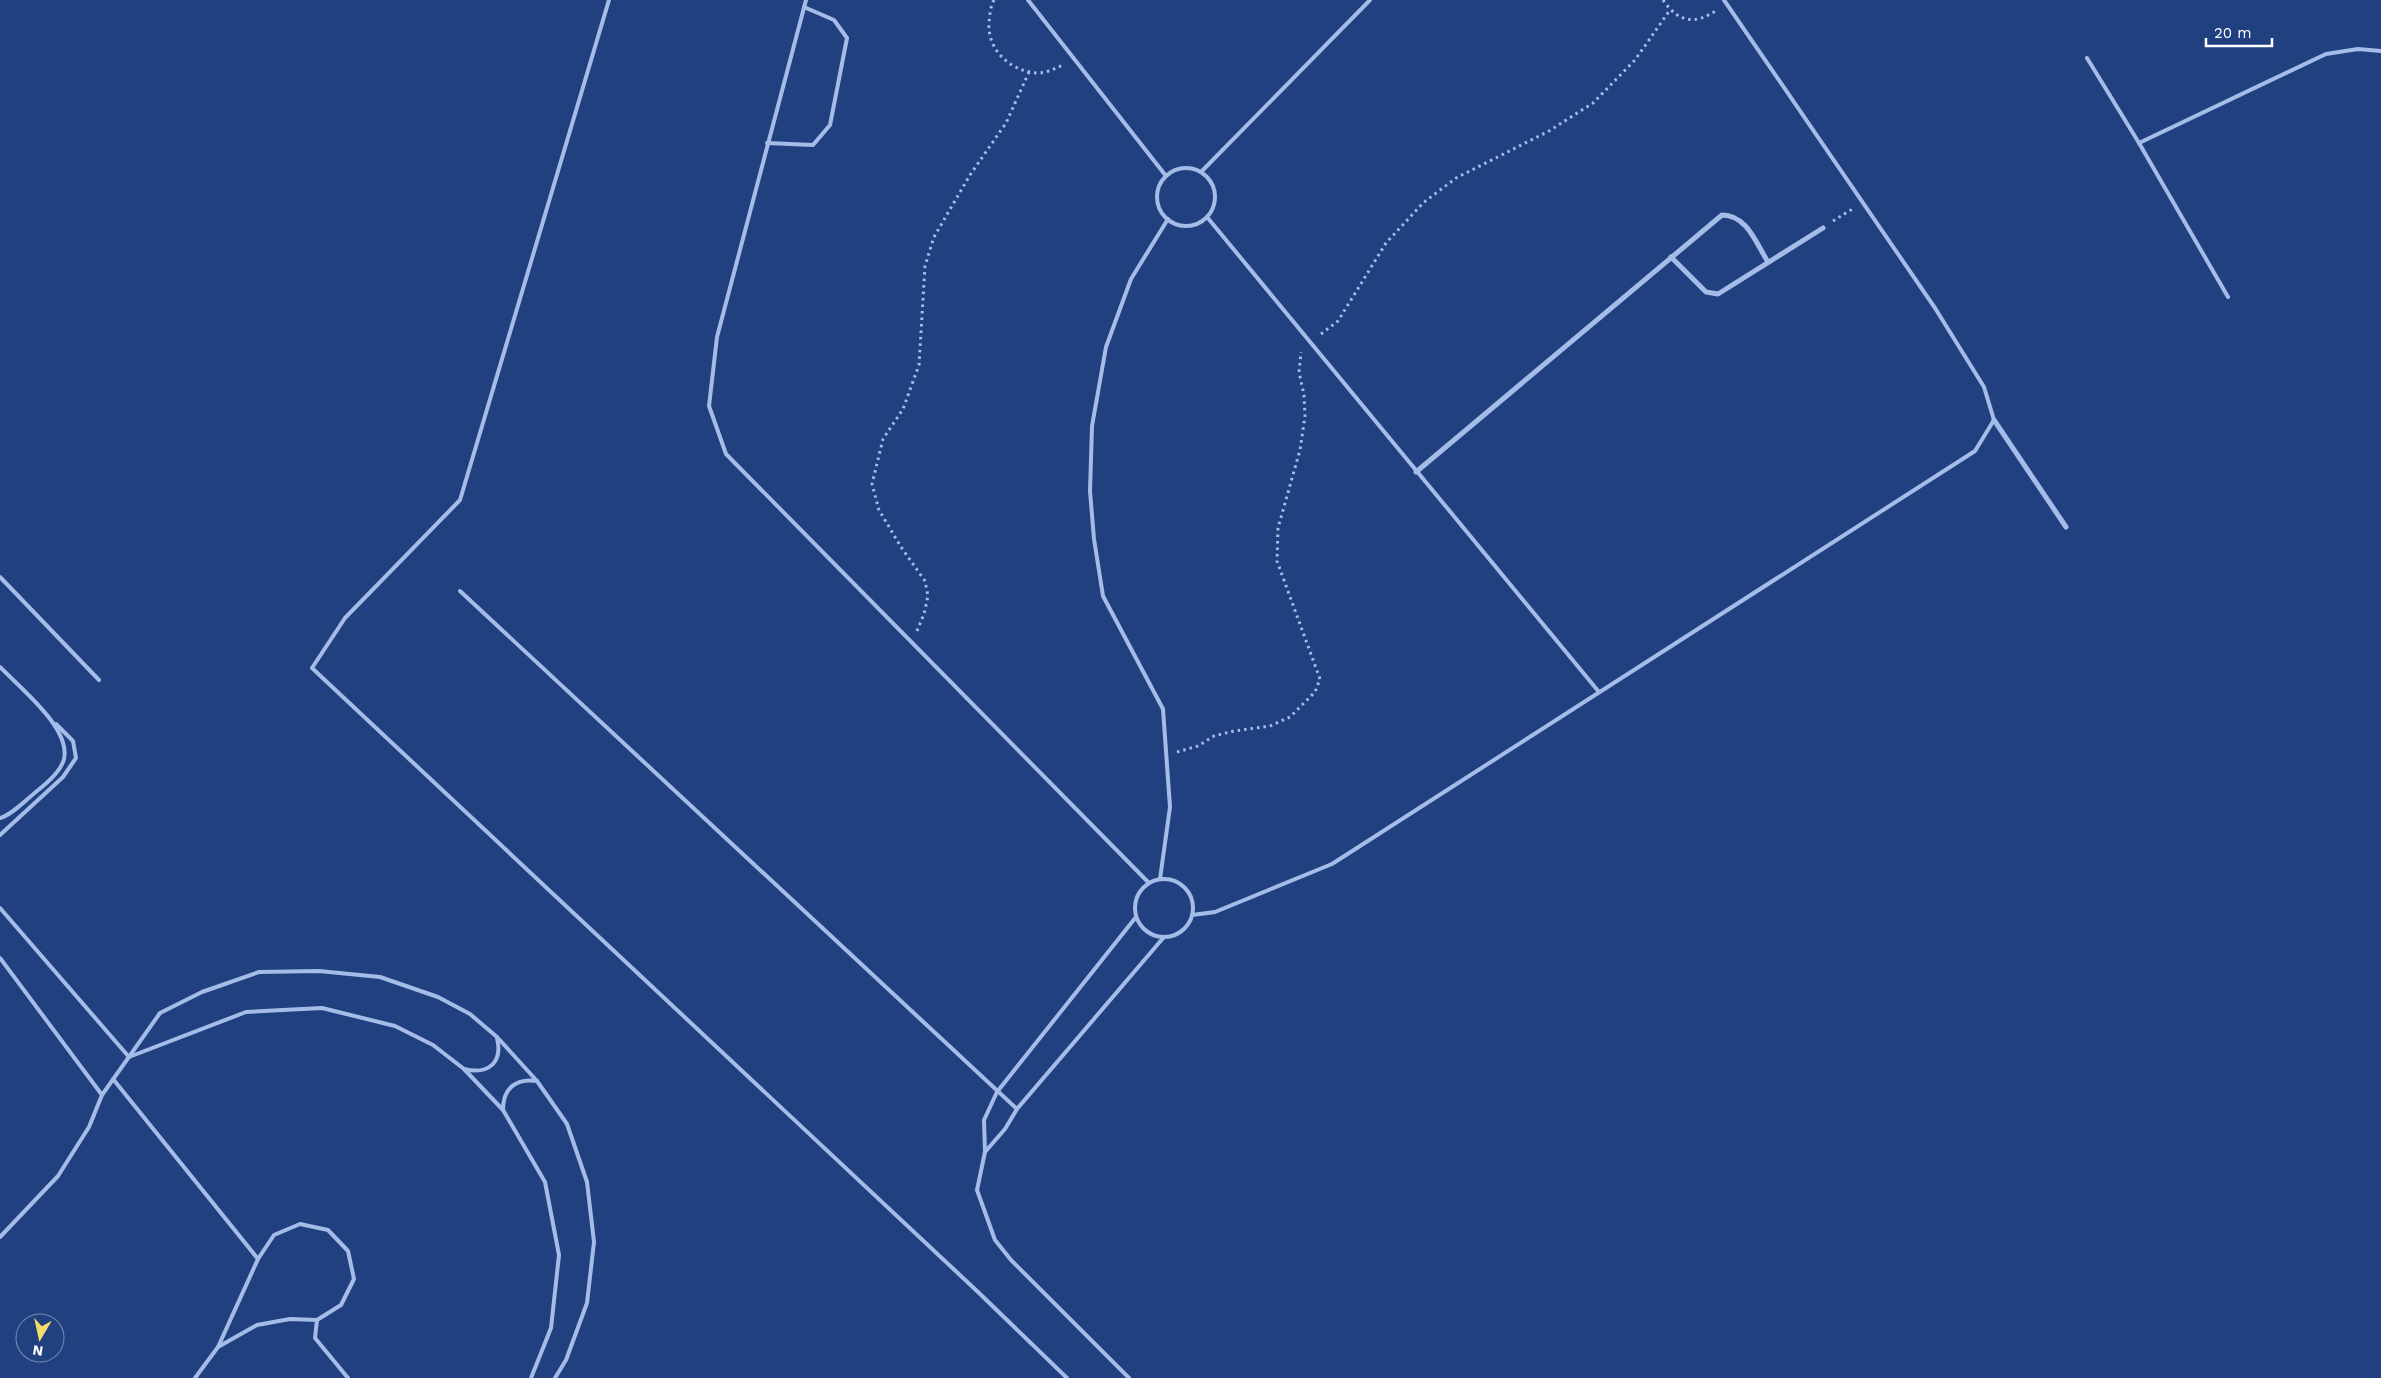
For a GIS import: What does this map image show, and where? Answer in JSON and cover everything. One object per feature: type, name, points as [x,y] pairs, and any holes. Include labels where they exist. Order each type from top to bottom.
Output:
[{"type":"street","points":[[1416,472],[1722,215],[1733,215],[1742,221],[1768,262]]},
{"type":"street","points":[[1671,257],[1706,292],[1718,294],[1822,228]]},
{"type":"street","points":[[1994,420],[2066,527]]},
{"type":"lane","points":[[609,0],[460,500],[344,618],[312,668],[978,1292],[1067,1378]]},
{"type":"lane","points":[[806,0],[716,338],[709,406],[726,454],[1149,883]]},
{"type":"lane","points":[[1028,0],[1166,176]]},
{"type":"lane","points":[[1201,172],[1370,0]]},
{"type":"lane","points":[[1192,915],[1215,912],[1332,864],[1976,451],[1994,420],[1984,387],[1935,308],[1725,2]]},
{"type":"lane","points":[[767,143],[813,145],[830,125],[847,38],[834,20],[804,8]]},
{"type":"lane","points":[[2139,143],[2326,54],[2358,49],[2381,51]]},
{"type":"lane","points":[[2086,58],[2139,143],[2228,297]]},
{"type":"lane","points":[[1183,168],[1201,172],[1211,182],[1215,193],[1214,206],[1206,217],[1198,223],[1188,226],[1177,224],[1168,219],[1161,212],[1158,203],[1160,184],[1166,176],[1183,168]]},
{"type":"lane","points":[[1206,217],[1598,692]]},
{"type":"lane","points":[[1160,879],[1170,807],[1163,709],[1104,596],[1094,539],[1090,491],[1092,426],[1106,347],[1131,279],[1168,219]]},
{"type":"lane","points":[[0,577],[99,680]]},
{"type":"lane","points":[[460,591],[1017,1109]]},
{"type":"lane","points":[[0,667],[73,741],[76,758],[63,777],[0,835]]},
{"type":"lane","points":[[0,818],[42,788],[60,768],[64,758],[64,748],[55,724]]},
{"type":"lane","points":[[985,1152],[1005,1129],[1017,1109],[1164,937],[1182,931],[1192,915],[1193,904],[1189,893],[1182,885],[1171,880],[1160,879],[1149,883],[1141,889],[1136,898],[1135,908],[1136,917],[1147,931],[1164,937]]},
{"type":"lane","points":[[0,908],[129,1057]]},
{"type":"lane","points":[[1129,1378],[1011,1260],[995,1240],[977,1190],[985,1152],[984,1120],[997,1092],[1136,917]]},
{"type":"lane","points":[[0,958],[102,1095]]},
{"type":"lane","points":[[0,1238],[58,1176],[89,1127],[102,1095],[160,1013],[202,992],[259,972],[319,971],[380,978],[438,997],[470,1014],[497,1037],[537,1081],[567,1124],[587,1182],[594,1242],[587,1303],[566,1360],[555,1378]]},
{"type":"lane","points":[[129,1057],[246,1012],[322,1008],[395,1026],[433,1045],[464,1069],[503,1110],[544,1182],[559,1255],[551,1328],[531,1378]]},
{"type":"lane","points":[[464,1069],[475,1072],[487,1069],[496,1060],[500,1048],[497,1037]]},
{"type":"lane","points":[[113,1079],[258,1259]]},
{"type":"lane","points":[[503,1110],[503,1099],[508,1089],[521,1081],[537,1081]]},
{"type":"lane","points":[[195,1378],[218,1347],[258,1259],[274,1235],[300,1224],[328,1230],[348,1251],[354,1279],[341,1305],[317,1320],[290,1319],[257,1325],[218,1347]]},
{"type":"lane","points":[[317,1320],[315,1338],[348,1378]]},
{"type":"path","points":[[994,0],[989,28],[992,44],[999,55],[1012,66],[1029,72],[1048,72],[1075,60]]},
{"type":"path","points":[[1663,0],[1670,10],[1691,19],[1704,19],[1725,2]]},
{"type":"path","points":[[1167,755],[1198,746],[1214,736],[1270,726],[1290,717],[1311,697],[1320,679],[1277,562],[1278,528],[1300,450],[1306,416],[1299,372],[1300,354],[1309,343],[1338,321],[1386,243],[1423,203],[1456,178],[1549,131],[1593,103],[1635,60],[1670,10]]},
{"type":"path","points":[[912,644],[924,614],[928,596],[925,581],[901,547],[879,510],[872,484],[883,439],[903,409],[919,365],[925,266],[934,237],[970,175],[1006,123],[1029,72]]},
{"type":"path","points":[[1822,228],[1862,202]]}]
